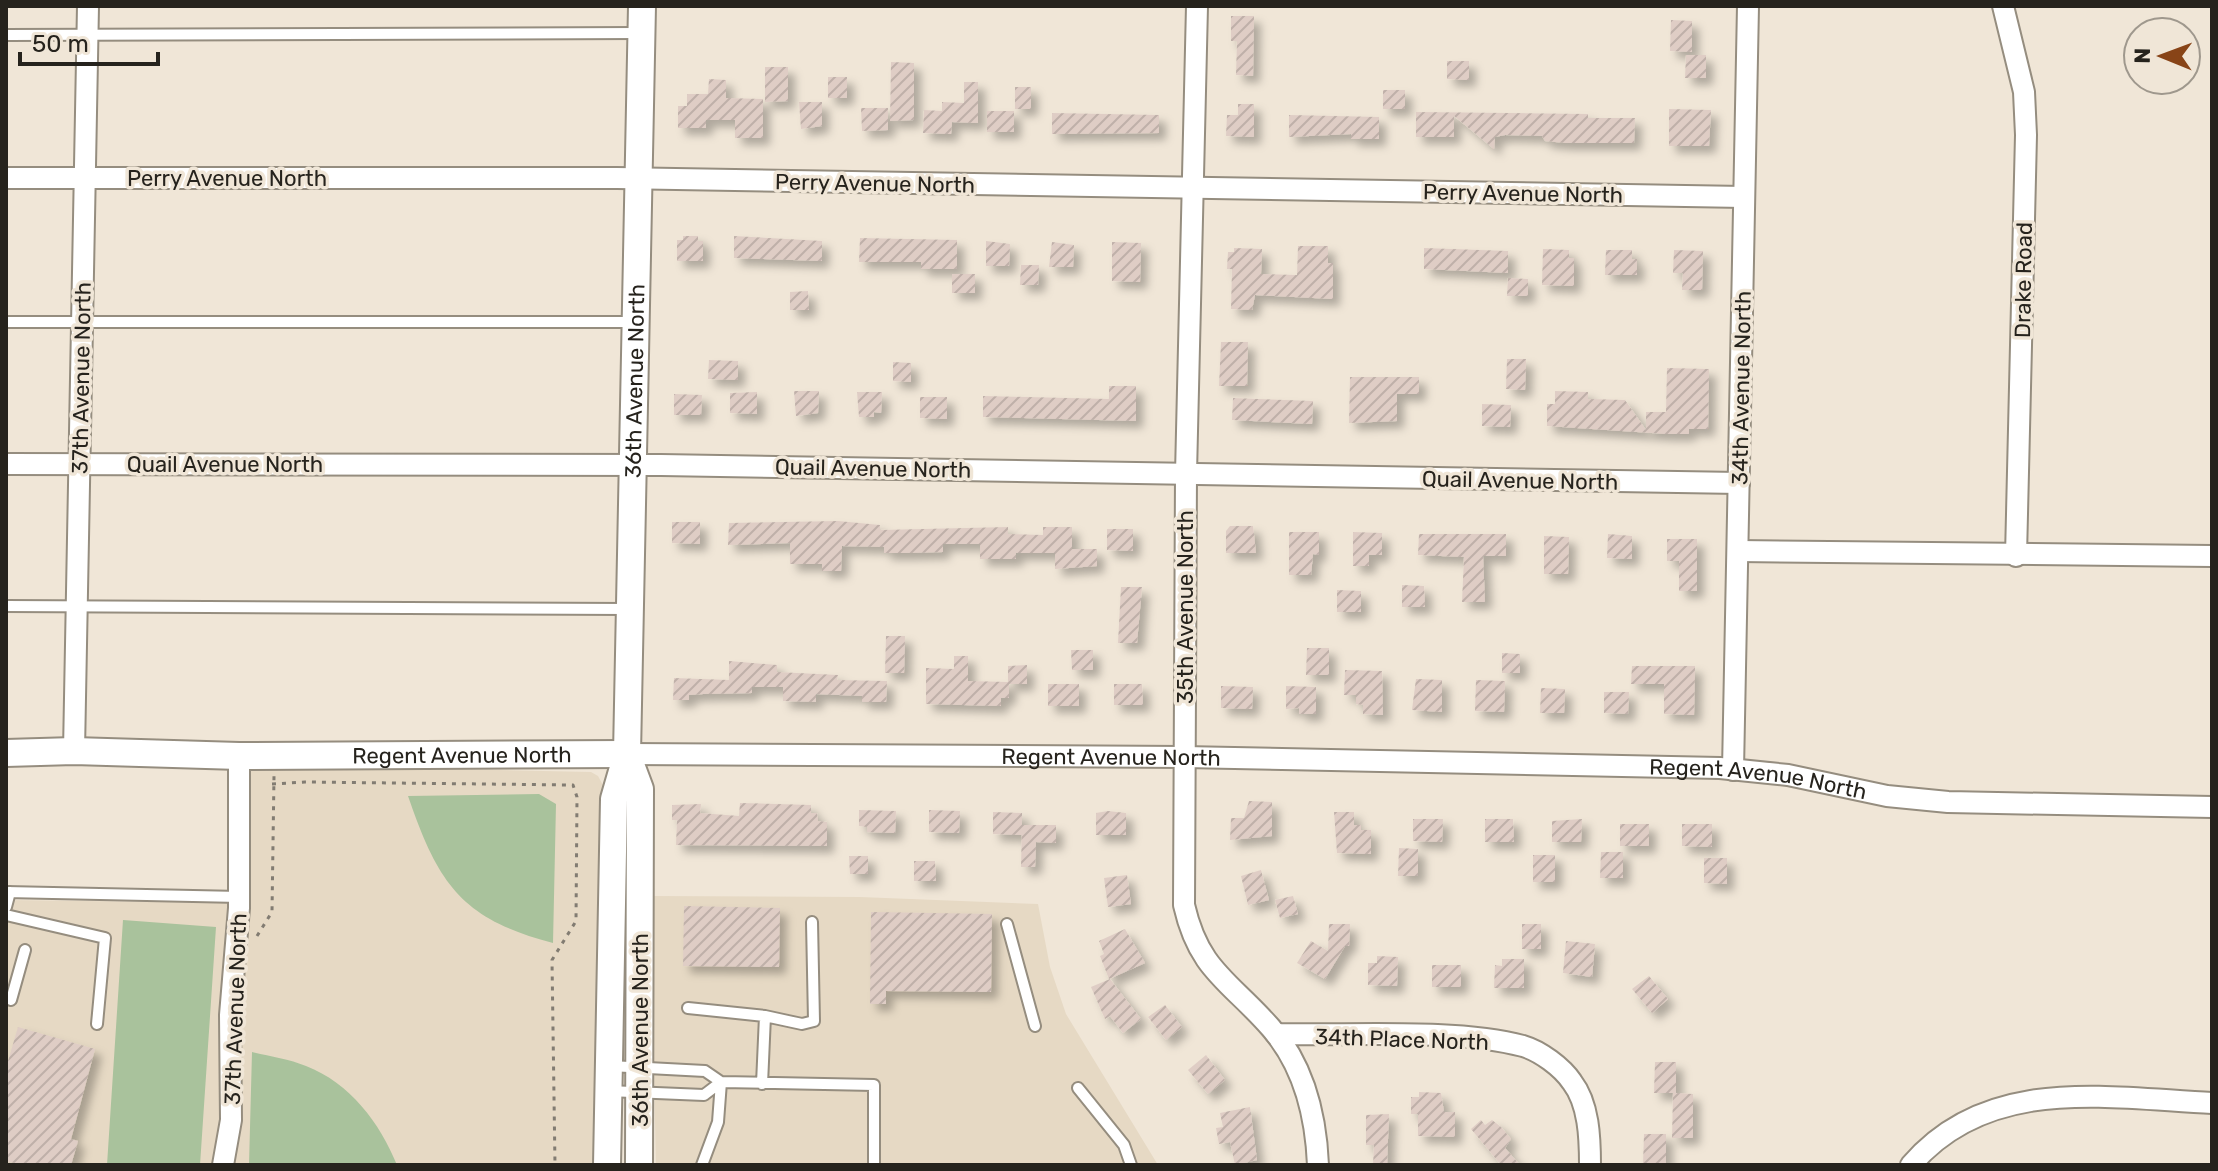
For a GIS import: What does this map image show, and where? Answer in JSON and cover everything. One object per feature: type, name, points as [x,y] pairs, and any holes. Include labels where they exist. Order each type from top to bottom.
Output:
[{"type":"street","name":"37th Avenue North","points":[[74,751],[88,6]]},
{"type":"street","name":"36th Avenue North","points":[[607,1165],[614,799],[627,754],[642,6]]},
{"type":"street","name":"35th Avenue North","points":[[1197,6],[1186,474],[1182,875],[1190,932],[1220,980],[1276,1034],[1292,1058],[1308,1095],[1317,1133],[1318,1165]]},
{"type":"street","name":"34th Avenue North","points":[[1733,770],[1748,6]]},
{"type":"street","name":"Drake Road","points":[[2003,6],[2024,92],[2026,135],[2016,556]]},
{"type":"street","name":"Perry Avenue North","points":[[6,178],[639,179],[1744,197]]},
{"type":"street","name":"Quail Avenue North","points":[[6,464],[634,465],[1739,483]]},
{"type":"street","points":[[1738,551],[2212,556]]},
{"type":"street","name":"Regent Avenue North","points":[[6,753],[1184,757],[1733,770],[1788,775],[1887,796],[1948,802],[2212,807]]},
{"type":"street","name":"36th Avenue North","points":[[627,754],[640,789],[639,1165]]},
{"type":"street","name":"37th Avenue North","points":[[223,1165],[231,1120],[230,1015],[240,897],[239,756]]},
{"type":"street","name":"34th Place North","points":[[1276,1034],[1466,1038],[1525,1047],[1549,1060],[1572,1082],[1583,1105],[1590,1165]]},
{"type":"street","points":[[1911,1165],[1949,1129],[1982,1112],[2018,1100],[2055,1096],[2212,1103]]},
{"type":"lane","points":[[6,35],[642,33]]},
{"type":"lane","points":[[6,322],[636,322]]},
{"type":"lane","points":[[6,606],[631,609]]},
{"type":"lane","points":[[6,907],[8,892],[240,897]]},
{"type":"lane","points":[[6,915],[105,938],[97,1024]]},
{"type":"lane","points":[[688,1008],[765,1016],[802,1024],[814,1021],[812,922]]},
{"type":"lane","points":[[1007,924],[1035,1026]]},
{"type":"lane","points":[[11,1000],[25,950]]},
{"type":"lane","points":[[762,1084],[765,1016]]},
{"type":"lane","points":[[608,1078],[640,1080],[705,1071],[721,1082],[874,1085],[874,1165]]},
{"type":"lane","points":[[608,1078],[640,1080],[704,1095],[721,1082]]},
{"type":"lane","points":[[702,1165],[718,1122],[721,1082]]},
{"type":"lane","points":[[1078,1088],[1124,1145],[1131,1165]]},
{"type":"path","points":[[257,937],[272,912],[272,784],[275,772]]},
{"type":"path","points":[[272,784],[573,785],[577,797],[576,921],[552,960],[555,1165]]},
{"type":"path","points":[[262,909],[272,912]]},
{"type":"shaded area","points":[[248,765],[591,772],[598,776],[605,789],[594,1165],[6,1165],[6,900],[247,903]]},
{"type":"shaded area","points":[[650,896],[860,897],[1038,904],[1050,967],[1066,1014],[1158,1165],[656,1165]]},
{"type":"green space","points":[[539,794],[556,804],[553,943],[496,922],[457,893],[430,852],[408,796]]},
{"type":"green space","points":[[123,920],[216,927],[200,1165],[107,1165]]},
{"type":"green space","points":[[252,1052],[299,1064],[322,1073],[336,1083],[362,1106],[382,1134],[397,1165],[249,1165]]},
{"type":"building","points":[[1231,16],[1254,16],[1253,76],[1236,75],[1237,41],[1231,41]]},
{"type":"building","points":[[1671,20],[1692,21],[1692,52],[1670,51]]},
{"type":"building","points":[[1686,55],[1706,55],[1706,78],[1685,78]]},
{"type":"building","points":[[1447,61],[1469,61],[1469,80],[1447,79]]},
{"type":"building","points":[[891,62],[914,63],[914,120],[890,121]]},
{"type":"building","points":[[765,67],[788,67],[788,101],[765,102]]},
{"type":"building","points":[[828,77],[847,77],[847,98],[828,98]]},
{"type":"building","points":[[709,79],[726,80],[726,98],[763,99],[763,138],[735,138],[735,120],[706,120],[706,128],[678,128],[678,106],[687,106],[687,94],[708,94]]},
{"type":"building","points":[[964,82],[978,82],[978,123],[952,122],[951,134],[923,133],[924,110],[942,111],[942,102],[964,103]]},
{"type":"building","points":[[1015,87],[1031,87],[1031,109],[1015,109]]},
{"type":"building","points":[[1383,90],[1405,90],[1405,109],[1383,109]]},
{"type":"building","points":[[799,102],[822,102],[822,126],[801,129]]},
{"type":"building","points":[[1238,104],[1254,104],[1254,137],[1226,136],[1227,115],[1238,115]]},
{"type":"building","points":[[861,108],[888,108],[888,130],[862,131]]},
{"type":"building","points":[[1669,109],[1711,110],[1709,146],[1669,146]]},
{"type":"building","points":[[987,111],[1014,111],[1014,132],[987,132]]},
{"type":"building","points":[[1416,112],[1588,114],[1588,118],[1635,118],[1634,143],[1566,143],[1545,141],[1542,136],[1505,135],[1495,137],[1494,149],[1454,116],[1454,137],[1416,137]]},
{"type":"building","points":[[1052,113],[1159,115],[1159,133],[1052,134]]},
{"type":"building","points":[[1289,115],[1379,117],[1379,139],[1351,139],[1351,134],[1289,137]]},
{"type":"building","points":[[683,236],[698,236],[698,241],[703,241],[703,261],[677,261],[677,240],[683,240]]},
{"type":"building","points":[[734,236],[822,241],[822,261],[734,258]]},
{"type":"building","points":[[860,238],[957,240],[957,269],[921,269],[921,262],[859,262]]},
{"type":"building","points":[[986,241],[1010,244],[1009,266],[986,266]]},
{"type":"building","points":[[1052,242],[1074,245],[1073,267],[1049,267]]},
{"type":"building","points":[[1112,242],[1141,243],[1140,282],[1112,281]]},
{"type":"building","points":[[1298,246],[1328,246],[1328,263],[1333,263],[1333,299],[1255,295],[1252,310],[1231,309],[1232,269],[1227,269],[1228,252],[1234,252],[1234,248],[1262,249],[1261,274],[1297,275]]},
{"type":"building","points":[[1424,248],[1508,251],[1508,273],[1424,269]]},
{"type":"building","points":[[1543,249],[1569,250],[1569,258],[1574,258],[1574,286],[1542,285]]},
{"type":"building","points":[[1606,250],[1632,250],[1632,259],[1637,259],[1637,275],[1605,275]]},
{"type":"building","points":[[1674,250],[1703,251],[1702,290],[1682,290],[1683,273],[1673,273]]},
{"type":"building","points":[[1021,265],[1039,265],[1038,285],[1020,285]]},
{"type":"building","points":[[952,274],[975,274],[975,293],[952,293]]},
{"type":"building","points":[[1508,278],[1528,279],[1528,296],[1507,296]]},
{"type":"building","points":[[808,291],[809,310],[790,310],[790,292]]},
{"type":"building","points":[[1221,342],[1248,342],[1247,386],[1219,386]]},
{"type":"building","points":[[1507,359],[1526,359],[1525,390],[1506,389]]},
{"type":"building","points":[[709,360],[738,361],[738,380],[708,379]]},
{"type":"building","points":[[893,362],[911,363],[911,382],[893,381]]},
{"type":"building","points":[[1667,368],[1709,369],[1708,429],[1689,429],[1689,434],[1667,434],[1547,426],[1547,404],[1555,404],[1555,391],[1588,392],[1588,399],[1625,400],[1646,430],[1646,412],[1666,412]]},
{"type":"building","points":[[1350,377],[1419,377],[1419,394],[1397,394],[1397,421],[1349,423]]},
{"type":"building","points":[[1109,386],[1136,386],[1136,421],[983,417],[983,396],[1109,399]]},
{"type":"building","points":[[794,391],[819,391],[818,413],[796,416]]},
{"type":"building","points":[[757,392],[757,414],[730,413],[730,393]]},
{"type":"building","points":[[857,392],[882,392],[881,413],[874,412],[874,417],[859,417]]},
{"type":"building","points":[[674,394],[702,395],[701,415],[674,415]]},
{"type":"building","points":[[920,397],[947,397],[947,419],[920,418]]},
{"type":"building","points":[[1233,398],[1313,401],[1312,424],[1232,420]]},
{"type":"building","points":[[1482,404],[1511,405],[1510,427],[1482,426]]},
{"type":"building","points":[[838,521],[880,525],[880,530],[1008,527],[1008,534],[1043,535],[1043,527],[1072,527],[1072,549],[1097,549],[1097,566],[1055,569],[1055,553],[1016,553],[1016,559],[980,559],[980,544],[943,544],[943,552],[906,553],[884,553],[884,547],[842,546],[841,571],[822,571],[822,564],[790,564],[790,543],[728,545],[729,523]]},
{"type":"building","points":[[672,522],[700,522],[700,544],[672,543]]},
{"type":"building","points":[[1230,526],[1253,526],[1256,553],[1226,553],[1226,531]]},
{"type":"building","points":[[1107,529],[1133,529],[1133,551],[1107,550]]},
{"type":"building","points":[[1289,532],[1319,532],[1319,555],[1313,554],[1311,575],[1289,575]]},
{"type":"building","points":[[1353,532],[1382,533],[1382,555],[1369,555],[1369,566],[1353,566]]},
{"type":"building","points":[[1419,534],[1506,534],[1506,556],[1483,556],[1485,602],[1462,602],[1464,557],[1418,555]]},
{"type":"building","points":[[1608,534],[1632,536],[1632,559],[1607,558]]},
{"type":"building","points":[[1544,536],[1569,537],[1568,574],[1544,574]]},
{"type":"building","points":[[1667,539],[1697,539],[1697,591],[1679,591],[1679,561],[1667,561]]},
{"type":"building","points":[[1402,585],[1424,586],[1425,607],[1402,607]]},
{"type":"building","points":[[1121,587],[1142,587],[1137,643],[1118,643]]},
{"type":"building","points":[[1337,590],[1361,591],[1361,612],[1337,612]]},
{"type":"building","points":[[886,636],[905,636],[904,673],[885,673]]},
{"type":"building","points":[[1307,648],[1329,648],[1329,675],[1306,675]]},
{"type":"building","points":[[1071,650],[1093,650],[1093,670],[1072,670]]},
{"type":"building","points":[[1502,653],[1520,654],[1520,673],[1502,673]]},
{"type":"building","points":[[954,656],[968,656],[968,681],[1008,682],[1008,666],[1027,665],[1027,684],[1009,684],[1009,698],[1001,698],[1001,706],[926,704],[926,668],[954,669]]},
{"type":"building","points":[[729,661],[777,665],[777,672],[838,675],[837,680],[887,681],[886,702],[862,702],[862,696],[816,694],[816,702],[783,701],[783,687],[752,687],[752,693],[689,695],[689,700],[673,700],[674,678],[729,680]]},
{"type":"building","points":[[1632,666],[1695,666],[1694,715],[1664,714],[1664,684],[1631,684]]},
{"type":"building","points":[[1345,670],[1382,671],[1383,715],[1363,714],[1363,705],[1356,704],[1356,695],[1344,695]]},
{"type":"building","points":[[1416,679],[1442,680],[1442,712],[1412,710]]},
{"type":"building","points":[[1476,680],[1505,681],[1504,712],[1475,711]]},
{"type":"building","points":[[1048,684],[1079,684],[1079,706],[1048,706]]},
{"type":"building","points":[[1114,684],[1142,684],[1143,705],[1114,705]]},
{"type":"building","points":[[1221,686],[1253,687],[1252,709],[1221,708]]},
{"type":"building","points":[[1286,686],[1316,687],[1316,714],[1299,714],[1299,708],[1286,709]]},
{"type":"building","points":[[1541,688],[1565,689],[1564,713],[1540,713]]},
{"type":"building","points":[[1604,692],[1629,692],[1628,714],[1604,713]]},
{"type":"building","points":[[1249,801],[1272,802],[1272,836],[1230,840],[1231,818],[1244,818]]},
{"type":"building","points":[[740,803],[811,805],[811,813],[817,813],[818,821],[827,822],[827,846],[676,845],[677,820],[672,820],[672,805],[701,804],[700,813],[739,816]]},
{"type":"building","points":[[859,810],[896,811],[895,833],[867,832],[867,827],[859,826]]},
{"type":"building","points":[[929,810],[960,811],[959,833],[929,832]]},
{"type":"building","points":[[993,812],[1022,813],[1022,835],[993,834]]},
{"type":"building","points":[[1334,812],[1354,812],[1354,825],[1361,825],[1361,830],[1371,830],[1371,854],[1337,853]]},
{"type":"building","points":[[1096,813],[1126,813],[1126,835],[1096,835]]},
{"type":"building","points":[[1413,819],[1443,819],[1442,842],[1413,841]]},
{"type":"building","points":[[1485,819],[1513,819],[1514,842],[1485,842]]},
{"type":"building","points":[[1582,819],[1581,842],[1552,842],[1552,821]]},
{"type":"building","points":[[1620,824],[1649,824],[1649,846],[1620,846]]},
{"type":"building","points":[[1682,824],[1712,824],[1712,847],[1682,846]]},
{"type":"building","points":[[1022,825],[1056,825],[1056,843],[1036,842],[1035,867],[1021,867]]},
{"type":"building","points":[[1399,848],[1418,849],[1418,876],[1398,876]]},
{"type":"building","points":[[1601,852],[1623,852],[1623,878],[1600,878]]},
{"type":"building","points":[[1533,855],[1555,855],[1555,882],[1533,882]]},
{"type":"building","points":[[849,856],[868,856],[868,874],[850,874]]},
{"type":"building","points":[[1704,858],[1727,858],[1727,884],[1704,883]]},
{"type":"building","points":[[914,861],[935,861],[936,881],[914,881]]},
{"type":"building","points":[[1261,870],[1269,900],[1248,905],[1241,876]]},
{"type":"building","points":[[1127,875],[1131,904],[1108,907],[1104,878]]},
{"type":"building","points":[[1293,896],[1298,914],[1280,918],[1275,900]]},
{"type":"building","points":[[684,906],[780,908],[779,967],[683,966]]},
{"type":"building","points":[[871,912],[992,914],[991,992],[886,991],[886,1004],[870,1004]]},
{"type":"building","points":[[1329,924],[1350,924],[1349,946],[1345,946],[1325,979],[1297,963],[1311,941],[1328,951]]},
{"type":"building","points":[[1522,924],[1541,924],[1541,949],[1522,949]]},
{"type":"building","points":[[1125,929],[1145,963],[1109,979],[1100,956],[1104,954],[1099,941]]},
{"type":"building","points":[[1566,941],[1595,944],[1592,977],[1563,973]]},
{"type":"building","points":[[1377,956],[1398,957],[1397,986],[1368,985],[1368,963],[1377,963]]},
{"type":"building","points":[[1502,959],[1524,959],[1524,988],[1494,988],[1495,965],[1502,966]]},
{"type":"building","points":[[1432,965],[1461,965],[1461,987],[1432,987]]},
{"type":"building","points":[[1649,976],[1668,999],[1652,1013],[1632,989]]},
{"type":"building","points":[[1110,979],[1141,1019],[1123,1033],[1110,1016],[1105,1019],[1091,987]]},
{"type":"building","points":[[1165,1005],[1182,1027],[1166,1040],[1148,1017]]},
{"type":"building","points":[[18,1027],[95,1049],[71,1139],[78,1141],[71,1165],[23,1165],[6,1161],[6,1068]]},
{"type":"building","points":[[1206,1055],[1225,1080],[1208,1094],[1188,1070]]},
{"type":"building","points":[[1655,1062],[1676,1062],[1676,1093],[1693,1094],[1693,1138],[1672,1138],[1673,1093],[1654,1093]]},
{"type":"building","points":[[1419,1092],[1441,1093],[1444,1112],[1455,1112],[1455,1137],[1418,1136],[1418,1114],[1411,1114],[1411,1097],[1419,1097]]},
{"type":"building","points":[[1250,1107],[1257,1160],[1235,1165],[1230,1142],[1219,1144],[1216,1128],[1223,1127],[1220,1113]]},
{"type":"building","points":[[1389,1114],[1387,1165],[1373,1165],[1374,1145],[1366,1145],[1366,1115]]},
{"type":"building","points":[[1481,1120],[1485,1125],[1492,1120],[1501,1127],[1511,1139],[1505,1148],[1520,1165],[1501,1165],[1471,1129]]},
{"type":"building","points":[[1644,1134],[1666,1134],[1666,1165],[1643,1165]]}]
